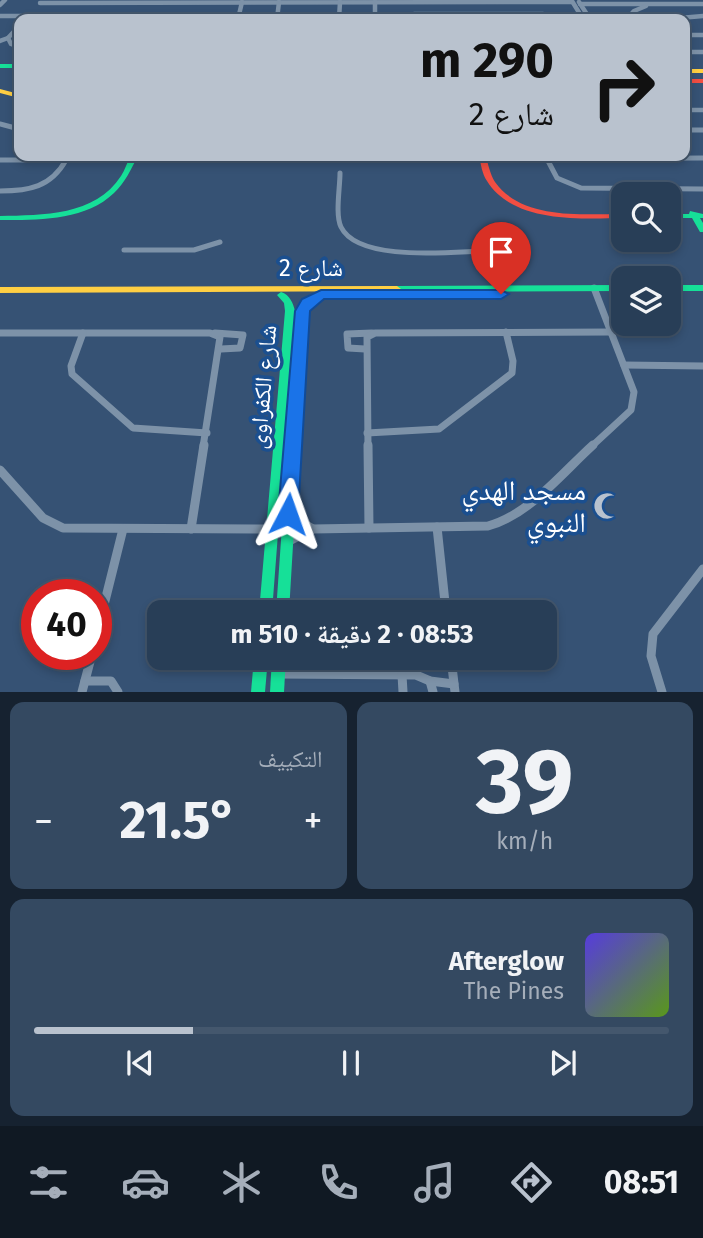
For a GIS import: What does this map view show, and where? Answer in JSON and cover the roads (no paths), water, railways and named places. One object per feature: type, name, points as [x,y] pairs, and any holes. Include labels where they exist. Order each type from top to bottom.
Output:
[{"type":"main road","points":[[0,216],[48,212],[86,202],[114,184],[128,161]]},
{"type":"main road","points":[[488,161],[500,186],[527,202],[561,211],[611,213]]},
{"type":"main road","points":[[681,214],[700,214],[703,230]]},
{"type":"main road","points":[[681,288],[703,288]]},
{"type":"main road","name":"شارع 2","points":[[2,293],[611,289]]},
{"type":"main road","name":"شارع 2","points":[[595,291],[611,293]]},
{"type":"main road","name":"شارع 2","points":[[186,292],[321,295],[413,292]]},
{"type":"main road","points":[[681,294],[703,294]]},
{"type":"main road","name":"شارع الكفراوى","points":[[266,600],[290,308],[281,295]]},
{"type":"main road","name":"شارع الكفراوى","points":[[283,600],[303,308],[321,295]]},
{"type":"main road","points":[[290,308],[303,308]]},
{"type":"main road","points":[[258,692],[260,670]]},
{"type":"main road","points":[[277,692],[278,670]]},
{"type":"street","points":[[694,0],[702,6]]},
{"type":"street","points":[[41,1],[575,1],[702,6]]},
{"type":"street","points":[[200,14],[205,2]]},
{"type":"street","points":[[239,14],[242,2]]},
{"type":"street","points":[[277,14],[279,2]]},
{"type":"street","points":[[339,14],[340,2]]},
{"type":"street","points":[[375,2],[376,14]]},
{"type":"street","points":[[413,2],[415,14]]},
{"type":"street","points":[[537,2],[543,14]]},
{"type":"street","points":[[71,14],[79,3]]},
{"type":"street","points":[[616,4],[623,14]]},
{"type":"street","points":[[631,14],[654,4]]},
{"type":"street","points":[[0,41],[14,31]]},
{"type":"street","points":[[8,38],[14,44]]},
{"type":"street","points":[[0,191],[24,190],[50,182],[59,175],[66,161]]},
{"type":"street","points":[[548,161],[557,178],[586,188],[703,189]]},
{"type":"street","points":[[340,173],[340,226],[353,242],[385,251],[482,251]]},
{"type":"street","points":[[124,250],[199,250],[220,242]]},
{"type":"street","points":[[365,349],[348,348],[347,334],[611,332],[595,291]]},
{"type":"street","points":[[367,433],[424,432],[445,426],[512,373],[513,362],[506,332]]},
{"type":"street","points":[[0,333],[243,335],[240,348],[221,349]]},
{"type":"street","points":[[83,333],[71,366],[72,374],[127,424],[146,431],[207,433]]},
{"type":"street","points":[[191,530],[221,349],[220,337],[210,333]]},
{"type":"street","points":[[369,528],[365,338],[375,333]]},
{"type":"street","points":[[286,542],[313,529],[488,526],[503,522],[519,512],[631,410],[635,395],[613,336]]},
{"type":"street","points":[[624,365],[702,366]]},
{"type":"street","points":[[0,470],[52,524],[69,529],[272,529]]},
{"type":"street","points":[[288,514],[313,529]]},
{"type":"street","points":[[437,527],[445,600]]},
{"type":"street","points":[[110,579],[122,530]]},
{"type":"street","points":[[662,692],[651,656],[653,634],[703,569]]},
{"type":"street","points":[[278,674],[421,675],[432,687],[454,688],[452,670]]},
{"type":"street","points":[[402,675],[403,692]]},
{"type":"street","points":[[84,687],[111,681],[117,686],[118,692]]},
{"type":"place","name":"مسجد الهدي النبوي","points":[[607,506]]}]
